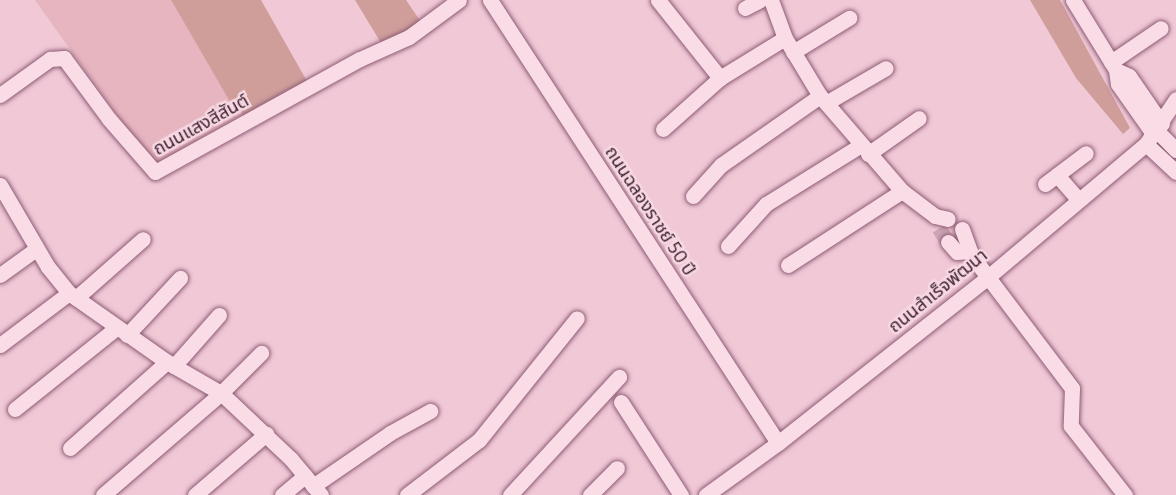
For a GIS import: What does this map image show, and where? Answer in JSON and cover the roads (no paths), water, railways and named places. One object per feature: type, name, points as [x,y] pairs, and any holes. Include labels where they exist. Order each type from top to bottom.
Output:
[{"type":"street","name":"ถนนแสงสีสันต์","points":[[0,96],[50,59],[64,58],[109,119],[156,172],[360,59],[409,37],[459,0]]},
{"type":"street","points":[[658,0],[720,78]]},
{"type":"street","points":[[745,8],[760,0]]},
{"type":"street","points":[[771,0],[785,38],[823,99],[864,150],[902,191],[941,221]]},
{"type":"street","points":[[1074,0],[1113,66],[1129,76],[1176,172]]},
{"type":"street","name":"ถนนฉลองราชย์ 50 ปี","points":[[492,1],[778,443]]},
{"type":"street","points":[[793,52],[849,18]]},
{"type":"street","points":[[1113,66],[1161,28]]},
{"type":"street","points":[[663,129],[720,78],[785,38]]},
{"type":"street","points":[[693,196],[728,159],[823,99],[886,68]]},
{"type":"street","name":"ถนนสำเร็จพัฒนา","points":[[706,495],[778,443],[986,274],[1063,187],[1155,133],[1176,99]]},
{"type":"street","points":[[728,246],[766,204],[920,118]]},
{"type":"street","points":[[1155,133],[1176,150]]},
{"type":"street","points":[[1063,187],[1086,153]]},
{"type":"street","points":[[0,185],[4,203],[73,296],[170,364],[221,393],[266,434],[313,486]]},
{"type":"street","points":[[788,265],[902,191]]},
{"type":"street","points":[[962,230],[970,243],[971,254],[1072,388],[1071,426],[1125,495]]},
{"type":"street","points":[[0,345],[73,296],[143,239]]},
{"type":"street","points":[[948,242],[957,252],[971,254]]},
{"type":"street","points":[[0,275],[36,249]]},
{"type":"street","points":[[15,409],[121,331],[180,278]]},
{"type":"street","points":[[70,448],[170,364],[219,315]]},
{"type":"street","points":[[407,495],[479,440],[577,318]]},
{"type":"street","points":[[103,495],[221,393],[261,353]]},
{"type":"street","points":[[510,495],[619,377]]},
{"type":"street","points":[[621,402],[681,495]]},
{"type":"street","points":[[282,495],[313,486],[390,432],[430,411]]},
{"type":"street","points":[[195,495],[266,434]]},
{"type":"street","points":[[590,495],[617,468]]},
{"type":"tunnel","points":[[939,228],[948,242]]}]
